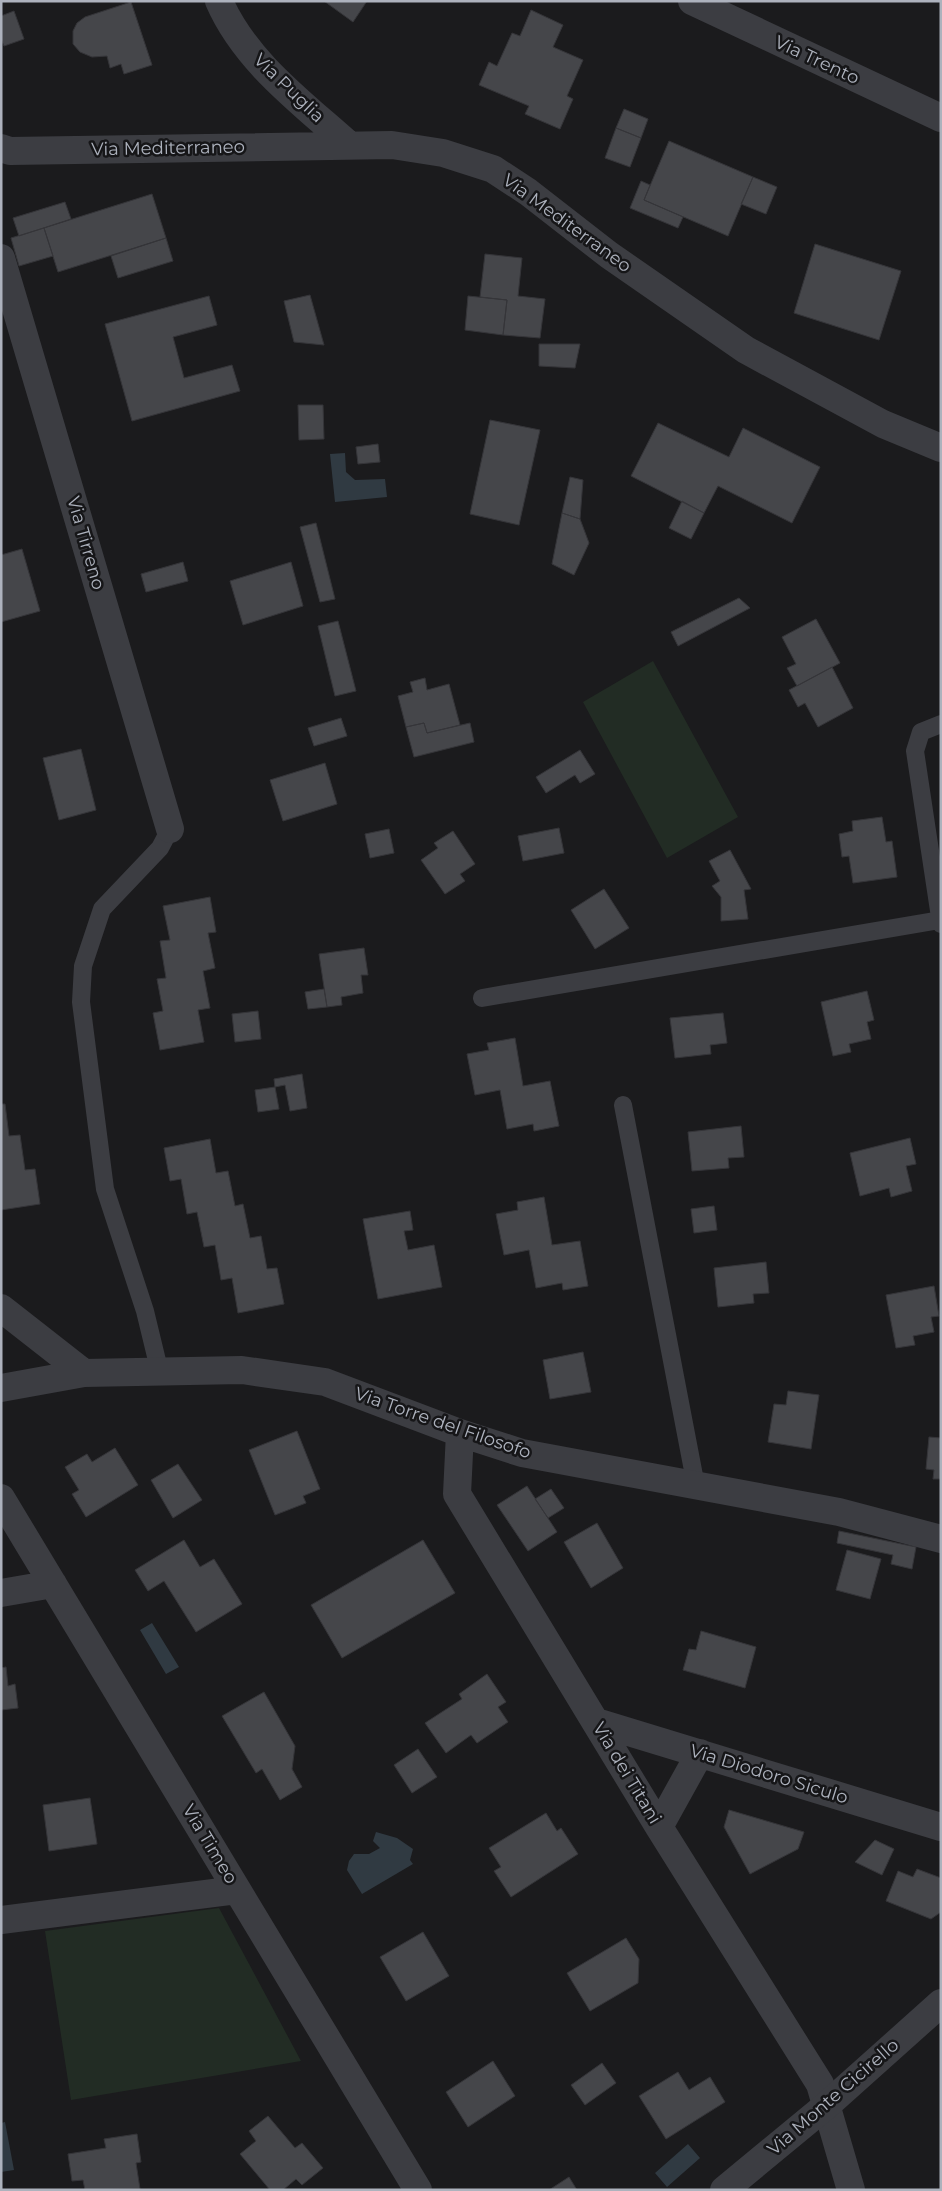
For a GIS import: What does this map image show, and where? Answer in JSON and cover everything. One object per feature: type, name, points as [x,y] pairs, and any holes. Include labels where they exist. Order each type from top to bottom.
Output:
[{"type":"street","name":"Via Puglia","points":[[219,1],[228,24],[265,70],[349,145]]},
{"type":"street","name":"Via Trento","points":[[692,1],[941,118]]},
{"type":"street","name":"Via Mediterraneo","points":[[1,148],[10,150],[392,145],[443,153],[493,170],[528,192],[609,255],[746,350],[883,424],[941,448]]},
{"type":"street","name":"Via Tirreno","points":[[1,258],[170,829]]},
{"type":"street","points":[[1,1308],[84,1373]]},
{"type":"street","name":"Via Torre del Filosofo","points":[[1,1388],[84,1373],[242,1370],[325,1382],[460,1433],[522,1453],[839,1512],[941,1539]]},
{"type":"street","name":"Via dei Titani","points":[[460,1433],[457,1494],[659,1827],[820,2084],[851,2190]]},
{"type":"street","name":"Via Timeo","points":[[1,1498],[418,2190]]},
{"type":"street","points":[[1,1593],[53,1584]]},
{"type":"street","name":"Via Diodoro Siculo","points":[[596,1722],[941,1827]]},
{"type":"street","points":[[659,1827],[700,1753]]},
{"type":"street","points":[[1,1920],[237,1890]]},
{"type":"street","name":"Via Monte Cicirello","points":[[724,2190],[827,2105],[941,2003]]},
{"type":"lane","points":[[941,724],[921,732],[915,751],[941,924]]},
{"type":"lane","points":[[160,1373],[145,1311],[105,1189],[81,1002],[83,966],[102,909],[160,848],[170,829]]},
{"type":"lane","points":[[482,998],[940,920]]},
{"type":"lane","points":[[624,1105],[696,1486]]},
{"type":"shaded area","points":[[345,453],[346,472],[355,480],[385,479],[387,497],[335,502],[330,454]]},
{"type":"shaded area","points":[[653,661],[738,817],[667,858],[583,702]]},
{"type":"shaded area","points":[[152,1623],[179,1667],[166,1674],[140,1630]]},
{"type":"shaded area","points":[[376,1832],[397,1838],[413,1849],[410,1860],[413,1864],[362,1894],[347,1870],[349,1861],[354,1854],[369,1854],[380,1848],[373,1841]]},
{"type":"shaded area","points":[[219,1908],[301,2061],[71,2100],[45,1931]]},
{"type":"shaded area","points":[[5,2122],[14,2170],[1,2172],[1,2123]]},
{"type":"shaded area","points":[[688,2144],[700,2158],[667,2187],[655,2173]]},
{"type":"building","points":[[324,1],[367,1],[353,22]]},
{"type":"building","points":[[131,2],[152,65],[124,74],[121,64],[110,68],[107,56],[92,57],[80,52],[73,44],[73,31],[77,23],[85,17]]},
{"type":"building","points":[[531,10],[563,25],[553,47],[583,60],[567,96],[573,99],[560,129],[525,114],[529,106],[479,85],[489,62],[497,66],[512,33],[520,36]]},
{"type":"building","points":[[14,11],[24,39],[4,46],[1,39],[1,16]]},
{"type":"building","points":[[624,109],[648,119],[641,138],[616,128]]},
{"type":"building","points":[[616,128],[641,138],[630,167],[605,158]]},
{"type":"building","points":[[669,141],[753,177],[728,236],[644,200]]},
{"type":"building","points":[[753,177],[777,187],[766,214],[741,204]]},
{"type":"building","points":[[641,181],[650,185],[644,200],[683,217],[678,228],[630,208]]},
{"type":"building","points":[[152,194],[166,238],[58,272],[44,228]]},
{"type":"building","points":[[65,202],[71,219],[19,236],[13,218]]},
{"type":"building","points":[[44,228],[53,256],[19,266],[11,238]]},
{"type":"building","points":[[166,238],[173,261],[118,278],[111,256]]},
{"type":"building","points":[[815,244],[901,271],[879,340],[794,313]]},
{"type":"building","points":[[485,254],[522,258],[518,296],[545,299],[540,338],[503,335],[507,300],[480,297]]},
{"type":"building","points":[[310,295],[324,345],[294,342],[284,301]]},
{"type":"building","points":[[209,296],[217,325],[173,337],[184,378],[232,365],[240,391],[132,421],[105,324]]},
{"type":"building","points":[[468,296],[507,300],[503,335],[465,330]]},
{"type":"building","points":[[539,344],[580,344],[575,368],[539,366]]},
{"type":"building","points":[[298,405],[323,405],[324,439],[299,440]]},
{"type":"building","points":[[490,420],[540,430],[519,525],[470,514]]},
{"type":"building","points":[[658,423],[729,457],[743,428],[820,467],[792,523],[718,486],[704,513],[631,476]]},
{"type":"building","points":[[378,444],[380,462],[358,464],[356,447]]},
{"type":"building","points":[[570,477],[583,480],[580,519],[562,513]]},
{"type":"building","points":[[682,501],[704,513],[691,539],[669,528]]},
{"type":"building","points":[[562,513],[580,519],[589,543],[574,575],[552,564]]},
{"type":"building","points":[[316,523],[335,599],[320,602],[300,527]]},
{"type":"building","points":[[22,549],[40,611],[1,622],[1,555]]},
{"type":"building","points":[[183,562],[188,581],[146,592],[141,574]]},
{"type":"building","points":[[291,562],[303,606],[243,625],[230,581]]},
{"type":"building","points":[[739,598],[750,608],[678,646],[671,632]]},
{"type":"building","points":[[816,619],[840,663],[797,686],[787,668],[796,664],[782,637]]},
{"type":"building","points":[[338,621],[356,691],[335,696],[318,626]]},
{"type":"building","points":[[832,667],[853,708],[818,727],[805,703],[798,707],[789,690]]},
{"type":"building","points":[[425,678],[427,690],[449,684],[460,725],[427,733],[424,723],[406,727],[398,696],[413,692],[410,682]]},
{"type":"building","points":[[341,718],[347,736],[314,746],[308,728]]},
{"type":"building","points":[[424,723],[427,733],[470,723],[474,742],[414,757],[406,727]]},
{"type":"building","points":[[81,749],[96,810],[59,820],[43,758]]},
{"type":"building","points":[[580,750],[595,774],[580,783],[575,775],[546,793],[536,777]]},
{"type":"building","points":[[325,763],[337,804],[283,821],[270,780]]},
{"type":"building","points":[[882,817],[886,842],[892,841],[897,877],[853,883],[849,856],[842,857],[839,834],[853,831],[852,821]]},
{"type":"building","points":[[559,828],[564,853],[523,861],[518,836]]},
{"type":"building","points":[[389,829],[394,853],[370,858],[365,834]]},
{"type":"building","points":[[453,831],[475,864],[460,874],[465,881],[445,894],[421,860],[438,848],[434,843]]},
{"type":"building","points":[[730,850],[751,889],[744,890],[748,919],[721,921],[721,897],[712,886],[720,881],[709,861]]},
{"type":"building","points":[[604,889],[629,928],[595,949],[571,910]]},
{"type":"building","points":[[210,897],[216,932],[208,933],[215,968],[203,971],[210,1008],[198,1010],[204,1042],[160,1050],[153,1013],[163,1011],[157,979],[166,978],[160,941],[170,940],[163,906]]},
{"type":"building","points":[[364,948],[368,975],[361,975],[363,993],[341,997],[342,1005],[327,1007],[319,954]]},
{"type":"building","points":[[324,989],[327,1007],[308,1009],[305,992]]},
{"type":"building","points":[[867,991],[874,1020],[867,1022],[871,1039],[849,1044],[851,1052],[833,1056],[821,1002]]},
{"type":"building","points":[[258,1011],[261,1039],[235,1042],[232,1014]]},
{"type":"building","points":[[723,1013],[727,1043],[710,1045],[711,1054],[675,1058],[670,1018]]},
{"type":"building","points":[[515,1038],[523,1086],[550,1081],[559,1126],[534,1131],[533,1124],[507,1129],[500,1090],[475,1095],[467,1054],[489,1050],[487,1043]]},
{"type":"building","points":[[302,1074],[307,1108],[290,1111],[285,1085],[275,1087],[274,1079]]},
{"type":"building","points":[[275,1087],[279,1109],[258,1112],[255,1090]]},
{"type":"building","points":[[1,1104],[5,1104],[9,1136],[20,1135],[25,1170],[35,1169],[40,1204],[1,1210]]},
{"type":"building","points":[[741,1126],[744,1157],[728,1158],[729,1168],[692,1171],[688,1132]]},
{"type":"building","points":[[910,1138],[916,1164],[906,1166],[912,1191],[891,1197],[889,1188],[860,1196],[850,1153]]},
{"type":"building","points":[[210,1139],[216,1173],[228,1171],[235,1206],[243,1204],[250,1238],[261,1236],[267,1269],[277,1268],[284,1304],[238,1313],[232,1278],[221,1280],[215,1245],[204,1247],[197,1212],[187,1214],[181,1179],[170,1181],[164,1148]]},
{"type":"building","points":[[544,1197],[552,1245],[580,1241],[588,1286],[563,1290],[562,1283],[536,1288],[529,1250],[504,1255],[496,1214],[518,1210],[517,1202]]},
{"type":"building","points":[[714,1206],[717,1230],[694,1233],[691,1209]]},
{"type":"building","points":[[410,1211],[413,1230],[404,1231],[408,1250],[434,1245],[442,1287],[378,1299],[363,1219]]},
{"type":"building","points":[[766,1262],[769,1293],[753,1294],[754,1303],[718,1307],[714,1268]]},
{"type":"building","points":[[934,1286],[939,1316],[931,1317],[934,1332],[913,1336],[915,1345],[896,1348],[886,1295]]},
{"type":"building","points":[[583,1352],[591,1392],[550,1399],[543,1360]]},
{"type":"building","points":[[788,1391],[819,1395],[811,1449],[768,1442],[774,1404],[786,1405]]},
{"type":"building","points":[[297,1431],[320,1489],[303,1496],[306,1503],[275,1515],[249,1450]]},
{"type":"building","points":[[929,1437],[941,1438],[941,1479],[933,1479],[934,1470],[926,1469]]},
{"type":"building","points":[[115,1448],[138,1485],[86,1517],[72,1494],[79,1490],[65,1467],[87,1454],[92,1462]]},
{"type":"building","points":[[178,1464],[202,1500],[173,1518],[151,1480]]},
{"type":"building","points":[[527,1486],[557,1532],[528,1551],[497,1505]]},
{"type":"building","points":[[551,1489],[564,1508],[548,1518],[535,1499]]},
{"type":"building","points":[[597,1523],[623,1568],[591,1588],[564,1542]]},
{"type":"building","points":[[839,1531],[916,1547],[912,1569],[891,1564],[893,1555],[837,1543]]},
{"type":"building","points":[[184,1540],[200,1567],[214,1559],[242,1604],[196,1632],[164,1581],[148,1591],[135,1570]]},
{"type":"building","points":[[423,1540],[455,1593],[342,1658],[311,1605]]},
{"type":"building","points":[[847,1550],[881,1559],[870,1599],[836,1590]]},
{"type":"building","points":[[701,1631],[756,1647],[745,1688],[683,1670],[689,1649],[696,1650]]},
{"type":"building","points":[[6,1667],[8,1686],[15,1684],[18,1708],[1,1710],[1,1668]]},
{"type":"building","points":[[487,1674],[506,1702],[498,1707],[508,1722],[477,1743],[471,1735],[446,1753],[425,1723],[462,1699],[459,1694]]},
{"type":"building","points":[[264,1692],[295,1746],[292,1769],[302,1787],[280,1800],[262,1769],[256,1773],[222,1716]]},
{"type":"building","points":[[418,1749],[437,1777],[412,1793],[394,1765]]},
{"type":"building","points":[[90,1798],[97,1844],[49,1851],[43,1805]]},
{"type":"building","points":[[729,1810],[804,1832],[798,1849],[750,1874],[724,1827]]},
{"type":"building","points":[[546,1813],[557,1831],[561,1828],[578,1854],[511,1897],[494,1871],[501,1867],[489,1848]]},
{"type":"building","points":[[875,1840],[894,1849],[882,1875],[855,1862]]},
{"type":"building","points":[[917,1869],[941,1878],[941,1912],[931,1919],[886,1901],[898,1871],[913,1877]]},
{"type":"building","points":[[423,1932],[449,1976],[406,2001],[380,1957]]},
{"type":"building","points":[[626,1938],[639,1959],[638,1983],[590,2011],[567,1973]]},
{"type":"building","points":[[493,2061],[515,2096],[468,2127],[446,2092]]},
{"type":"building","points":[[602,2063],[616,2083],[585,2105],[571,2085]]},
{"type":"building","points":[[678,2072],[689,2090],[710,2077],[725,2102],[666,2139],[639,2096]]},
{"type":"building","points":[[268,2116],[295,2148],[302,2143],[323,2168],[302,2185],[296,2179],[283,2190],[270,2190],[240,2154],[256,2141],[249,2131]]},
{"type":"building","points":[[137,2134],[141,2162],[136,2163],[140,2189],[85,2190],[83,2180],[72,2181],[68,2154],[106,2148],[104,2139]]},
{"type":"building","points":[[569,2177],[577,2190],[549,2190]]}]
